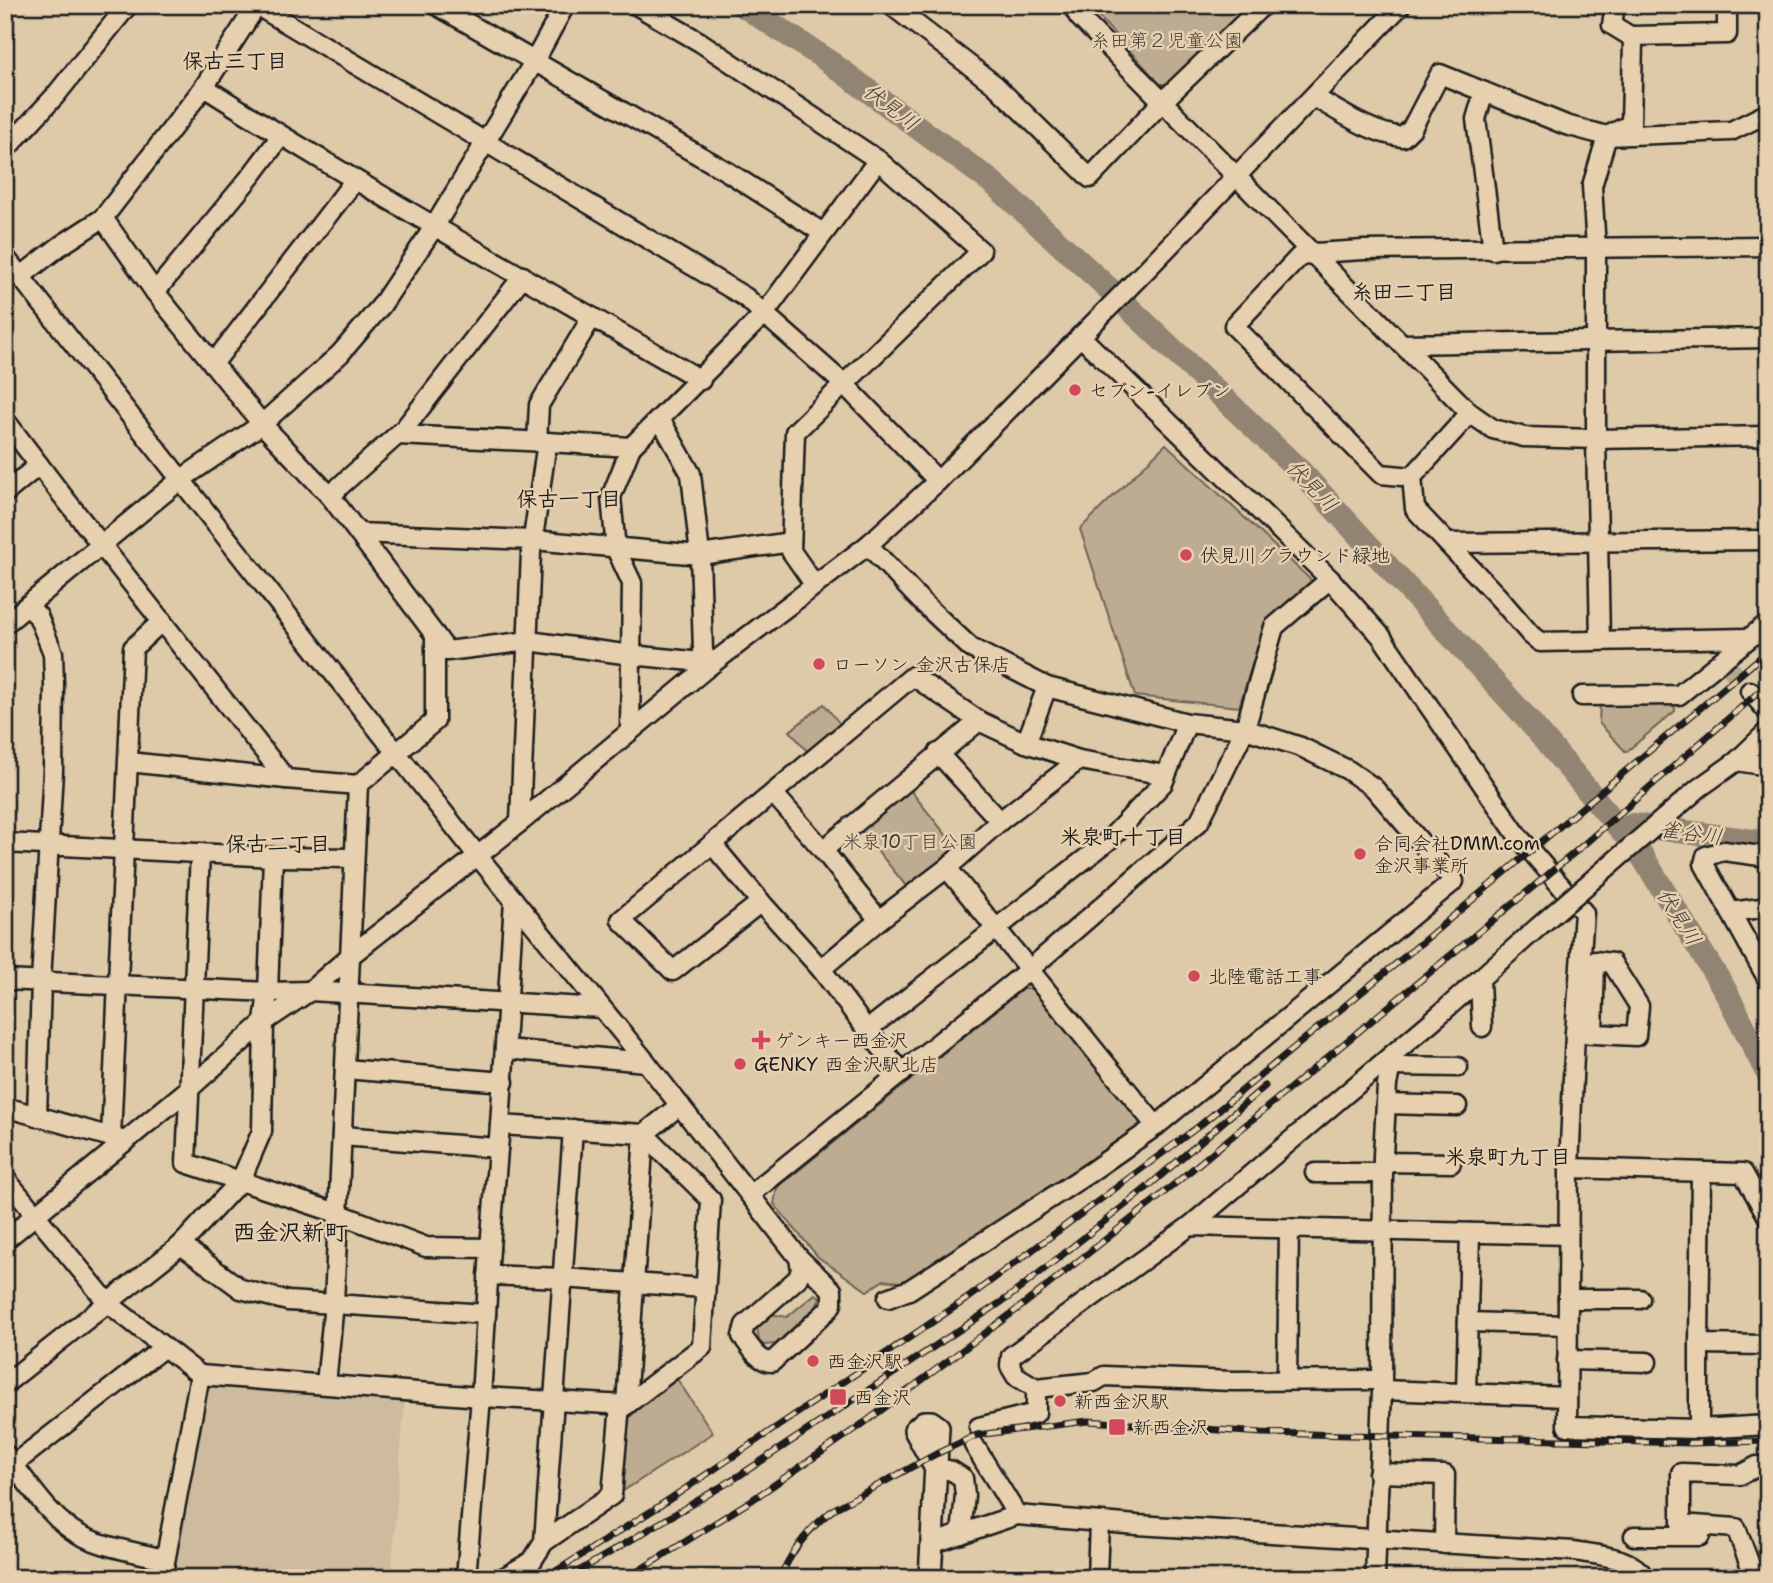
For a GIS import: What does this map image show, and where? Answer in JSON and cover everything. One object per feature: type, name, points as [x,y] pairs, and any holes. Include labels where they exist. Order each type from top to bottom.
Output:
[{"type":"main road","points":[[930,1578],[935,1467]]},
{"type":"street","points":[[5,150],[55,96],[128,5]]},
{"type":"street","points":[[20,276],[103,218],[204,87],[257,5],[745,297],[845,385],[938,481]]},
{"type":"street","points":[[436,5],[728,172],[823,233]]},
{"type":"street","points":[[5,624],[180,480],[262,424],[340,354],[382,306],[433,227],[534,62],[565,5]]},
{"type":"street","points":[[636,5],[700,42],[878,160],[981,251],[794,432],[791,551],[814,584]]},
{"type":"street","points":[[891,5],[995,85],[1090,178],[1162,102],[1263,5]]},
{"type":"street","points":[[1072,5],[1079,17],[1470,413],[1493,429],[1524,437],[1596,439],[1768,436]]},
{"type":"street","points":[[5,1240],[36,1217],[118,1139],[190,1088],[264,1022],[310,991],[349,956],[520,822],[709,666],[868,545],[938,481],[1401,5]]},
{"type":"street","points":[[1600,640],[1596,248],[1592,186],[1607,136],[1631,124],[1633,41],[1630,36],[1612,25],[1615,5]]},
{"type":"street","points":[[1630,36],[1727,34],[1727,5]]},
{"type":"street","points":[[1314,97],[1351,118],[1393,136],[1403,137],[1412,128],[1440,74],[1566,125],[1607,136],[1731,131],[1768,113]]},
{"type":"street","points":[[204,87],[433,227],[701,380]]},
{"type":"street","points":[[1484,92],[1476,119],[1493,250]]},
{"type":"street","points":[[155,292],[281,136]]},
{"type":"street","points":[[630,731],[632,583],[616,549],[611,497],[631,447],[701,380],[764,314],[878,160]]},
{"type":"street","points":[[213,364],[355,180]]},
{"type":"street","points":[[103,218],[155,292],[262,424],[331,497],[447,651],[529,641],[692,661],[709,666]]},
{"type":"street","points":[[1412,477],[1381,474],[1234,326],[1299,257],[1314,253],[1768,246]]},
{"type":"street","points":[[5,257],[477,855],[751,1194],[799,1258],[832,1290],[829,1307],[774,1359],[763,1357],[750,1336],[751,1324],[797,1288],[799,1258]]},
{"type":"street","points":[[331,497],[398,435],[523,276]]},
{"type":"street","points":[[520,822],[531,552],[542,442],[539,405],[592,317]]},
{"type":"street","points":[[1084,332],[1330,579],[1381,636],[1518,836],[1584,913],[1574,1033],[1569,1168],[1567,1426],[1699,1429],[1768,1425]]},
{"type":"street","points":[[1402,344],[1768,338]]},
{"type":"street","points":[[1470,413],[1412,477],[1415,509],[1531,635],[1540,642],[1749,638]]},
{"type":"street","points":[[660,419],[691,474],[701,555],[703,651],[709,666]]},
{"type":"street","points":[[5,420],[286,779]]},
{"type":"street","points":[[398,435],[631,447]]},
{"type":"street","points":[[5,494],[39,465]]},
{"type":"street","points":[[358,533],[533,540],[701,555],[791,542]]},
{"type":"street","points":[[1447,543],[1768,540]]},
{"type":"street","points":[[868,545],[922,602],[971,648],[1048,687],[1187,723],[1245,729],[1301,747],[1357,776],[1374,788],[1454,881],[1156,1126],[909,1290],[888,1298]]},
{"type":"street","points":[[751,1194],[1030,969],[1199,822],[1245,729],[1274,627],[1330,579]]},
{"type":"street","points":[[27,606],[37,616],[53,653],[53,771],[41,981],[37,1117]]},
{"type":"street","points":[[118,1139],[117,984],[133,648],[162,621]]},
{"type":"street","points":[[1582,696],[1679,695],[1726,662],[1768,623]]},
{"type":"street","points":[[129,762],[358,785],[435,721],[435,635]]},
{"type":"street","points":[[758,900],[761,902],[673,971],[621,920],[913,676],[979,721],[1026,743],[1079,760],[1166,775]]},
{"type":"street","points":[[1026,743],[1048,687]]},
{"type":"street","points":[[1749,691],[1768,712]]},
{"type":"street","points":[[823,850],[979,721]]},
{"type":"street","points":[[867,1030],[1108,841],[1163,783],[1187,723]]},
{"type":"street","points":[[1566,1397],[1466,1394],[1381,1385],[1287,1380],[1233,1381],[1104,1376],[1094,1382],[1036,1388],[1016,1376],[1010,1366],[1012,1356],[1190,1226],[1392,1060],[1537,928],[1699,788],[1737,761],[1768,731]]},
{"type":"street","points":[[938,753],[1000,821]]},
{"type":"street","points":[[821,970],[947,868],[1000,821],[1079,760]]},
{"type":"street","points":[[1737,761],[1768,765]]},
{"type":"street","points":[[326,1384],[334,1303],[358,785]]},
{"type":"street","points":[[773,793],[880,920]]},
{"type":"street","points":[[5,843],[273,857],[354,858]]},
{"type":"street","points":[[712,844],[821,970],[902,1073]]},
{"type":"street","points":[[1766,972],[1704,864],[1706,856],[1724,851],[1768,857]]},
{"type":"street","points":[[200,853],[186,1163],[337,1213],[426,1247],[490,1248]]},
{"type":"street","points":[[5,1384],[181,1245],[241,1180],[262,1131],[264,1022],[268,992],[273,857]]},
{"type":"street","points":[[947,868],[1156,1126]]},
{"type":"street","points":[[466,1578],[504,1082],[514,900]]},
{"type":"street","points":[[1731,912],[1768,907]]},
{"type":"street","points":[[5,979],[268,992],[310,991],[601,1008]]},
{"type":"street","points":[[1480,979],[1482,1027]]},
{"type":"street","points":[[1574,1033],[1593,1034]]},
{"type":"street","points":[[506,1049],[646,1062]]},
{"type":"street","points":[[1392,1060],[1458,1067]]},
{"type":"street","points":[[1375,1578],[1384,1232],[1383,1168],[1386,1104],[1392,1060]]},
{"type":"street","points":[[345,1069],[504,1082]]},
{"type":"street","points":[[1386,1104],[1457,1106]]},
{"type":"street","points":[[503,1578],[533,1561],[544,1542],[612,1495],[623,1405],[644,1134],[680,1105]]},
{"type":"street","points":[[5,1107],[118,1139]]},
{"type":"street","points":[[5,1178],[108,1303],[200,1375],[623,1405],[702,1347],[710,1200],[644,1134],[500,1125]]},
{"type":"street","points":[[544,1542],[573,1129]]},
{"type":"street","points":[[342,1136],[498,1148]]},
{"type":"street","points":[[1315,1172],[1451,1163]]},
{"type":"street","points":[[1569,1168],[1742,1173],[1768,1217]]},
{"type":"street","points":[[1699,1429],[1700,1172]]},
{"type":"street","points":[[1190,1226],[1568,1235]]},
{"type":"street","points":[[1287,1380],[1289,1228]]},
{"type":"street","points":[[1466,1394],[1470,1233]]},
{"type":"street","points":[[181,1245],[241,1289],[288,1301],[486,1314]]},
{"type":"street","points":[[488,1275],[704,1288]]},
{"type":"street","points":[[1568,1299],[1640,1299]]},
{"type":"street","points":[[1468,1322],[1567,1325]]},
{"type":"street","points":[[1699,1344],[1768,1345]]},
{"type":"street","points":[[163,1348],[8,1457],[51,1511],[78,1534],[108,1545],[164,1559]]},
{"type":"street","points":[[1567,1360],[1647,1362]]},
{"type":"street","points":[[163,1578],[164,1559],[200,1375]]},
{"type":"street","points":[[979,1427],[1037,1413],[1036,1388]]},
{"type":"street","points":[[974,1445],[1017,1516]]},
{"type":"street","points":[[1736,1528],[1681,1524],[1681,1473],[1740,1475],[1757,1466],[1768,1465]]},
{"type":"street","points":[[935,1467],[952,1471],[963,1478],[965,1495],[961,1534]]},
{"type":"street","points":[[1378,1474],[1445,1475],[1444,1544]]},
{"type":"street","points":[[931,1544],[1017,1516],[1376,1541],[1547,1549],[1598,1555],[1633,1566],[1645,1578]]},
{"type":"street","points":[[1097,1578],[1099,1522]]},
{"type":"street","points":[[1634,1536],[1721,1537],[1736,1528]]},
{"type":"street","points":[[1736,1528],[1752,1570],[1768,1569]]},
{"type":"shaded area","points":[[204,1382],[405,1397],[391,1578],[170,1578]]},
{"type":"green space","name":"糸田第２児童公園","points":[[1088,5],[1253,5],[1172,84],[1160,84]]},
{"type":"green space","name":"伏見川グラウンド緑地","points":[[1166,444],[1312,581],[1265,622],[1239,707],[1135,696],[1080,529]]},
{"type":"green space","points":[[1674,701],[1675,711],[1626,752],[1599,723],[1600,702]]},
{"type":"green space","points":[[824,704],[844,729],[811,756],[790,731]]},
{"type":"green space","name":"米泉10丁目公園","points":[[910,790],[959,851],[910,891],[861,830]]},
{"type":"green space","points":[[1023,989],[1036,989],[1141,1119],[1139,1129],[908,1283],[884,1280],[867,1291],[818,1257],[774,1204],[777,1188]]},
{"type":"green space","points":[[815,1294],[820,1297],[816,1308],[776,1344],[764,1345],[759,1341],[757,1327],[771,1314],[787,1317]]},
{"type":"green space","points":[[673,1373],[713,1433],[623,1491],[628,1419]]},
{"type":"waterway","name":"伏見川","points":[[742,5],[824,58],[993,183],[1107,287],[1302,473],[1523,714],[1639,851],[1725,990],[1768,1074]]},
{"type":"waterway","name":"雀谷川","points":[[1633,825],[1768,843]]},
{"type":"tunnel","points":[[1728,666],[1750,691]]},
{"type":"railway","points":[[545,1578],[658,1507],[965,1300],[1199,1126],[1768,651]]},
{"type":"railway","points":[[627,1578],[752,1500],[864,1423],[1019,1308],[1154,1201],[1574,853],[1768,684]]},
{"type":"railway","points":[[567,1578],[734,1479],[1009,1297],[1144,1190],[1265,1086]]},
{"type":"railway","points":[[780,1578],[802,1540],[834,1509],[977,1435],[1088,1421],[1262,1433],[1691,1443],[1768,1441]]},
{"type":"place","name":"セブン-イレブン","points":[[1075,390]]},
{"type":"place","name":"伏見川グラウンド緑地","points":[[1186,555]]},
{"type":"place","name":"ローソン 金沢古保店","points":[[819,664]]},
{"type":"place","name":"合同会社DMM.com 金沢事業所","points":[[1360,854]]},
{"type":"place","name":"北陸電話工事","points":[[1194,976]]},
{"type":"place","name":"ゲンキー西金沢","points":[[761,1040]]},
{"type":"place","name":"GENKY 西金沢駅北店","points":[[740,1064]]},
{"type":"place","name":"西金沢駅","points":[[813,1361]]},
{"type":"place","name":"西金沢","points":[[838,1397]]},
{"type":"place","name":"新西金沢駅","points":[[1060,1401]]},
{"type":"place","name":"新西金沢","points":[[1117,1427]]},
{"type":"district","name":"保古三丁目","points":[[235,61]]},
{"type":"district","name":"糸田二丁目","points":[[1404,292]]},
{"type":"district","name":"保古一丁目","points":[[569,499]]},
{"type":"district","name":"米泉町十丁目","points":[[1123,837]]},
{"type":"district","name":"保古二丁目","points":[[278,844]]},
{"type":"district","name":"米泉町九丁目","points":[[1508,1157]]},
{"type":"district","name":"西金沢新町","points":[[290,1232]]}]
